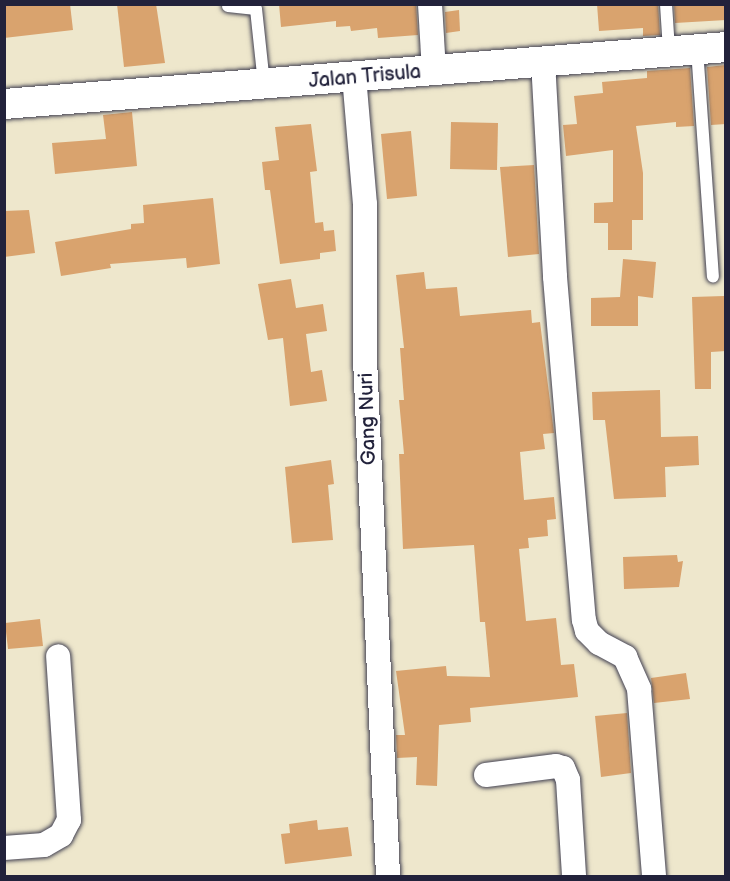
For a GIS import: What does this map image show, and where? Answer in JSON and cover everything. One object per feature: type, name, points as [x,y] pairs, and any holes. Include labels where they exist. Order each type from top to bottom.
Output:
[{"type":"street","points":[[429,4],[434,71]]},
{"type":"street","name":"Jalan Trisula","points":[[4,104],[264,86],[354,76],[697,49]]},
{"type":"street","points":[[543,61],[555,278],[584,620],[587,631],[599,643],[625,657],[639,689],[654,876]]},
{"type":"street","name":"Gang Nuri","points":[[354,76],[365,204],[365,359],[388,876]]},
{"type":"street","points":[[4,848],[44,845],[61,835],[69,820],[58,656]]},
{"type":"street","points":[[486,775],[556,766],[563,768],[568,780],[574,876]]},
{"type":"lane","points":[[666,4],[697,49],[713,276]]},
{"type":"lane","points":[[228,6],[256,9],[264,86]]},
{"type":"building","points":[[4,4],[70,4],[73,30],[4,38]]},
{"type":"building","points":[[117,4],[156,4],[165,63],[124,67]]},
{"type":"building","points":[[279,4],[416,4],[418,35],[378,38],[377,28],[351,31],[350,26],[336,27],[336,21],[281,27]]},
{"type":"building","points":[[597,4],[658,4],[660,35],[643,36],[643,28],[599,31]]},
{"type":"building","points":[[674,4],[726,4],[726,20],[675,23]]},
{"type":"building","points":[[459,10],[460,31],[446,33],[445,12]]},
{"type":"building","points":[[726,65],[726,124],[711,125],[707,67]]},
{"type":"building","points":[[690,68],[694,126],[676,127],[676,122],[636,126],[643,173],[643,220],[632,220],[632,250],[608,250],[608,223],[594,223],[594,203],[613,202],[613,150],[566,156],[563,125],[577,124],[574,96],[603,93],[602,82],[647,78],[647,71]]},
{"type":"building","points":[[132,112],[137,166],[55,174],[52,143],[106,139],[103,115]]},
{"type":"building","points":[[451,122],[498,123],[497,170],[450,169]]},
{"type":"building","points":[[311,124],[317,171],[310,172],[315,223],[323,222],[324,231],[334,230],[336,251],[320,253],[320,259],[280,264],[270,190],[265,190],[262,162],[279,160],[275,127]]},
{"type":"building","points":[[411,131],[417,196],[387,199],[381,134]]},
{"type":"building","points":[[534,165],[539,254],[508,257],[500,167]]},
{"type":"building","points":[[213,198],[220,264],[187,268],[186,258],[110,264],[111,268],[61,276],[55,242],[131,229],[131,224],[144,223],[143,205]]},
{"type":"building","points":[[29,210],[35,253],[4,257],[4,211]]},
{"type":"building","points":[[623,259],[656,262],[653,298],[638,296],[638,326],[591,326],[591,298],[620,297]]},
{"type":"building","points":[[424,272],[426,289],[457,287],[460,316],[531,310],[532,323],[540,322],[554,433],[543,434],[545,449],[520,452],[524,500],[554,497],[556,519],[547,520],[548,536],[528,538],[529,548],[519,549],[526,621],[556,618],[561,665],[574,664],[578,697],[470,708],[471,722],[439,725],[437,786],[416,785],[417,757],[397,758],[396,735],[405,735],[396,671],[446,666],[447,676],[490,677],[485,622],[480,622],[474,545],[403,549],[399,454],[404,454],[399,400],[404,400],[400,348],[404,348],[396,275]]},
{"type":"building","points":[[291,279],[296,308],[323,304],[327,331],[306,334],[311,372],[322,370],[327,401],[290,406],[283,338],[268,340],[258,284]]},
{"type":"building","points":[[724,296],[726,351],[711,352],[711,389],[695,389],[692,297]]},
{"type":"building","points":[[660,390],[661,437],[698,436],[699,465],[665,467],[666,497],[614,499],[605,420],[593,420],[592,392]]},
{"type":"building","points":[[331,460],[334,484],[328,485],[333,540],[292,543],[285,467]]},
{"type":"building","points":[[677,555],[678,562],[683,561],[679,587],[624,589],[623,557]]},
{"type":"building","points":[[40,619],[43,646],[8,649],[5,623]]},
{"type":"building","points":[[686,673],[690,699],[654,703],[651,678]]},
{"type":"building","points":[[627,713],[631,773],[601,777],[595,716]]},
{"type":"building","points":[[317,820],[318,830],[348,827],[352,856],[285,864],[281,834],[290,833],[289,824]]}]
